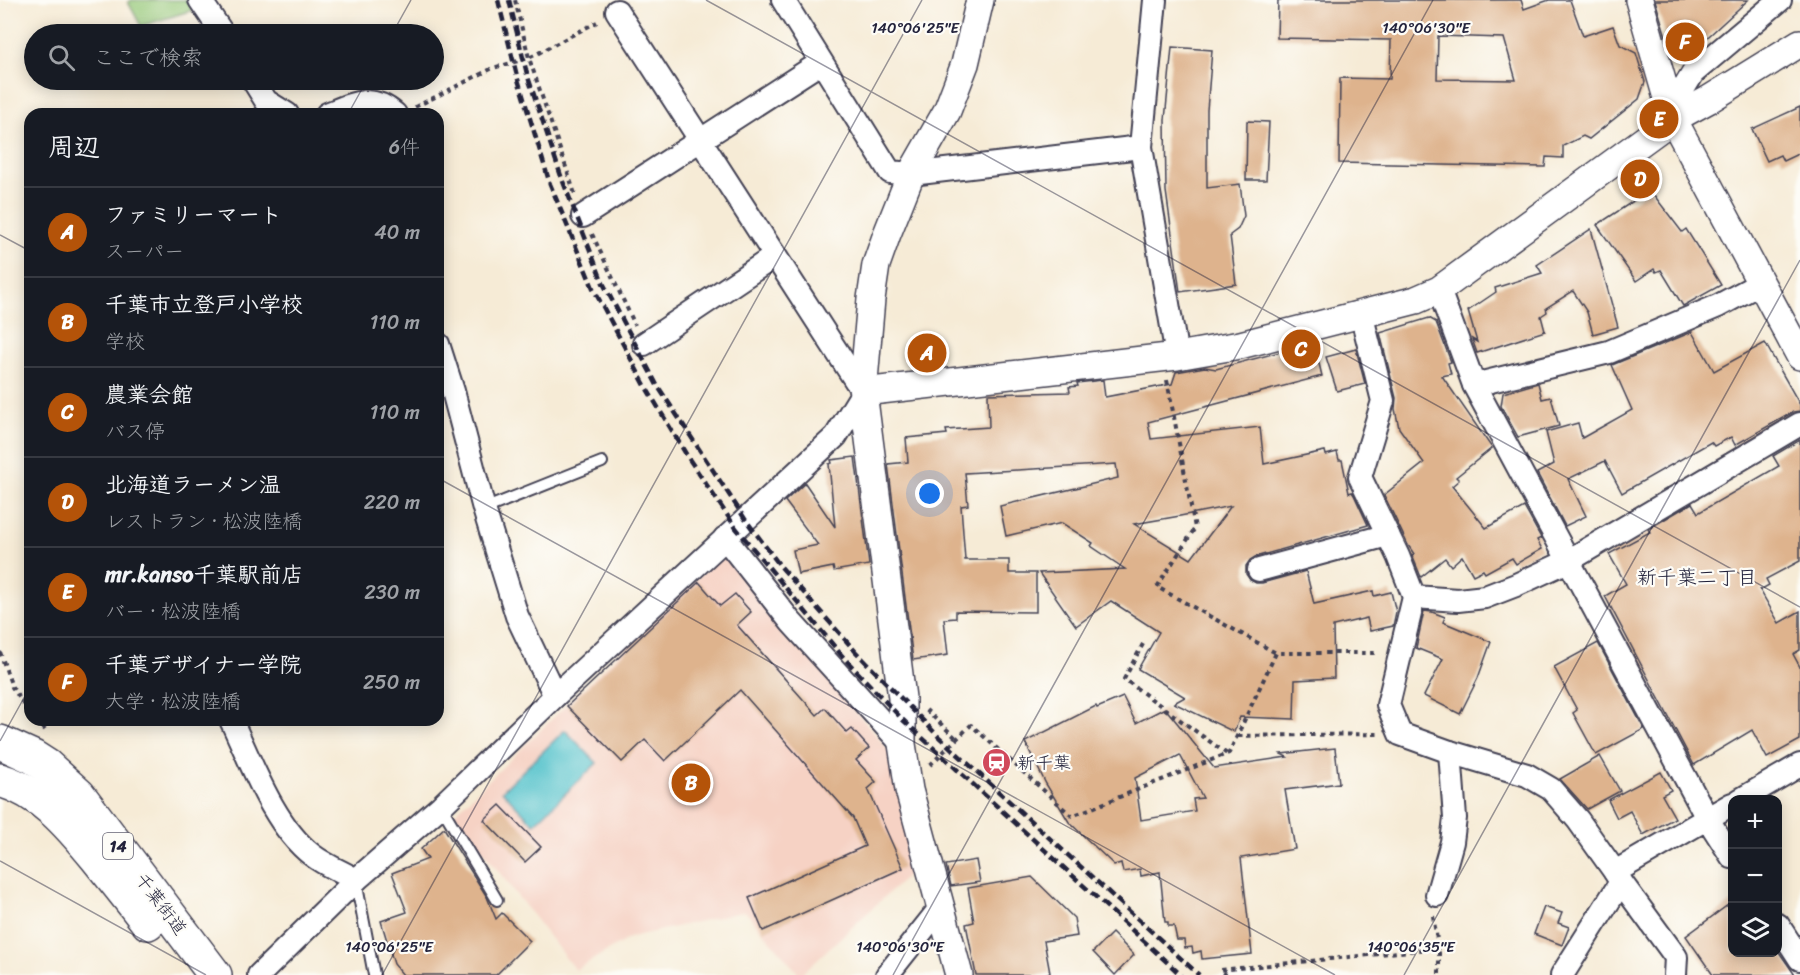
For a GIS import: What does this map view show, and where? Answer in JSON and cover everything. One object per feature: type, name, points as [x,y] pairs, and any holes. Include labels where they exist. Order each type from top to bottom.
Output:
[{"type":"highway","name":"千葉街道","points":[[1,740],[47,766],[79,795],[215,975]]},
{"type":"highway","name":"千葉街道","points":[[0,780],[41,800],[66,821],[132,902],[187,975]]},
{"type":"street","points":[[200,0],[216,24]]},
{"type":"street","points":[[783,0],[820,63],[890,172],[911,174],[1141,147]]},
{"type":"street","points":[[959,975],[908,786],[902,744],[902,698],[863,392],[876,265],[911,174],[947,111],[965,64],[980,0]]},
{"type":"street","points":[[1155,0],[1141,147],[1170,356]]},
{"type":"street","points":[[1639,0],[1673,119],[1800,356]]},
{"type":"street","points":[[1673,119],[1681,93],[1693,73],[1780,0]]},
{"type":"street","points":[[617,11],[863,392]]},
{"type":"street","points":[[863,392],[1170,356],[1240,345],[1416,300],[1439,290],[1673,119],[1800,44]]},
{"type":"street","points":[[583,216],[820,63]]},
{"type":"street","points":[[259,90],[267,101],[278,108]]},
{"type":"street","points":[[342,108],[360,101],[392,108]]},
{"type":"street","points":[[644,344],[775,256]]},
{"type":"street","points":[[1474,385],[1610,352],[1718,306],[1761,283]]},
{"type":"street","points":[[1439,290],[1474,385],[1707,818],[1728,851]]},
{"type":"street","points":[[1361,313],[1383,401],[1360,477],[1414,597],[1388,705],[1400,734],[1527,775],[1551,789],[1578,820],[1676,957],[1675,975]]},
{"type":"street","points":[[445,392],[517,616],[555,696]]},
{"type":"street","points":[[259,975],[356,880],[441,806],[555,696],[836,436],[863,392]]},
{"type":"street","points":[[1414,597],[1458,600],[1485,597],[1516,585],[1568,561],[1800,424]]},
{"type":"street","points":[[1259,570],[1388,535]]},
{"type":"street","points":[[725,538],[790,622],[902,744]]},
{"type":"street","points":[[234,726],[278,817],[294,838],[312,855],[356,880]]},
{"type":"street","points":[[1437,895],[1452,842],[1455,818],[1450,752]]},
{"type":"street","points":[[1749,795],[1800,765]]},
{"type":"street","points":[[1562,975],[1618,877],[1728,806]]},
{"type":"street","points":[[887,975],[941,908]]},
{"type":"street","points":[[1782,931],[1800,959]]},
{"type":"lane","points":[[483,509],[602,462]]},
{"type":"lane","points":[[441,806],[497,900]]},
{"type":"lane","points":[[356,880],[374,975]]},
{"type":"path","points":[[515,0],[529,58],[583,216],[644,344]]},
{"type":"path","points":[[409,108],[493,68],[529,58],[617,11]]},
{"type":"path","points":[[1170,356],[1195,528],[1158,588],[1276,653],[1400,653]]},
{"type":"path","points":[[1143,644],[1124,679],[1228,754]]},
{"type":"path","points":[[0,651],[12,687],[24,704]]},
{"type":"path","points":[[908,786],[970,725],[1072,816],[1228,754],[1276,653]]},
{"type":"path","points":[[1238,736],[1400,734]]},
{"type":"path","points":[[1437,895],[1432,908],[1438,948],[1439,975]]},
{"type":"path","points":[[1226,975],[1220,970],[1438,948]]},
{"type":"shaded area","points":[[718,558],[728,558],[890,752],[916,868],[800,975],[745,911],[631,937],[575,970],[454,814]]},
{"type":"green space","points":[[132,0],[186,0],[193,10],[148,24],[140,24],[128,2]]},
{"type":"water","points":[[565,730],[597,763],[534,824],[502,791]]},
{"type":"building","points":[[1278,0],[1521,0],[1524,9],[1549,0],[1570,0],[1583,36],[1613,26],[1620,45],[1636,53],[1645,82],[1639,99],[1589,139],[1583,136],[1563,146],[1563,158],[1546,157],[1545,167],[1339,163],[1340,78],[1390,79],[1391,40],[1277,38]],"holes":[[[1438,36],[1504,38],[1516,80],[1437,79]]]},
{"type":"building","points":[[1655,0],[1748,0],[1685,58],[1672,56]]},
{"type":"building","points":[[1172,47],[1212,50],[1207,110],[1207,188],[1240,184],[1244,216],[1238,229],[1230,235],[1236,284],[1180,292],[1166,191],[1165,120]]},
{"type":"building","points":[[1800,107],[1800,153],[1783,161],[1780,155],[1767,161],[1752,129]]},
{"type":"building","points":[[1247,121],[1269,122],[1266,180],[1246,180]]},
{"type":"building","points":[[1650,190],[1682,232],[1686,229],[1721,285],[1683,306],[1661,270],[1656,272],[1654,269],[1636,281],[1597,225]]},
{"type":"building","points":[[1591,229],[1618,327],[1593,334],[1587,312],[1573,291],[1546,308],[1547,312],[1541,316],[1545,331],[1477,353],[1472,339],[1477,342],[1468,311],[1496,292],[1495,288],[1542,273],[1537,265]]},
{"type":"building","points":[[1429,318],[1436,322],[1451,362],[1448,363],[1451,374],[1442,376],[1492,448],[1456,477],[1459,480],[1452,486],[1486,528],[1524,507],[1541,538],[1537,540],[1542,549],[1516,564],[1512,558],[1485,573],[1483,570],[1473,575],[1462,556],[1451,566],[1445,558],[1421,577],[1412,555],[1414,554],[1384,495],[1424,463],[1399,428],[1395,409],[1396,398],[1380,333]]},
{"type":"building","points":[[1692,332],[1714,371],[1765,343],[1800,405],[1800,411],[1793,412],[1735,445],[1731,437],[1714,446],[1711,442],[1622,493],[1605,461],[1568,479],[1586,516],[1565,526],[1537,473],[1554,464],[1546,432],[1578,423],[1582,438],[1632,410],[1612,365]]},
{"type":"building","points":[[1314,343],[1322,376],[1148,422],[1151,439],[1260,427],[1264,464],[1325,451],[1326,455],[1337,452],[1339,460],[1342,460],[1349,493],[1352,492],[1354,495],[1368,525],[1255,557],[1246,566],[1246,574],[1250,580],[1262,583],[1306,571],[1314,604],[1373,591],[1374,596],[1391,592],[1396,612],[1393,626],[1370,631],[1367,618],[1333,626],[1334,678],[1295,680],[1294,719],[1240,717],[1234,732],[1174,703],[1185,697],[1138,669],[1159,632],[1111,601],[1076,626],[1039,573],[1125,569],[1091,546],[1093,543],[1062,523],[1006,536],[1000,506],[1118,478],[1116,464],[965,473],[968,505],[961,506],[965,560],[1009,560],[1009,573],[1036,573],[1036,612],[956,611],[956,618],[944,619],[948,655],[913,660],[888,464],[908,462],[906,438],[947,434],[946,430],[989,427],[988,394],[1070,392],[1069,387],[1078,386],[1077,383],[1103,380],[1105,397],[1172,384],[1176,372],[1205,367],[1216,369]],"holes":[[[1231,506],[1191,559],[1134,524]]]},
{"type":"building","points":[[1356,349],[1365,384],[1337,391],[1326,357]]},
{"type":"building","points":[[1538,383],[1542,399],[1551,397],[1559,426],[1518,437],[1501,406],[1503,393]]},
{"type":"building","points":[[1800,440],[1800,561],[1766,579],[1769,585],[1760,590],[1779,623],[1800,611],[1800,650],[1793,654],[1800,667],[1800,740],[1767,758],[1752,730],[1694,765],[1605,596],[1626,584],[1609,554],[1650,532],[1648,529],[1692,503],[1698,513],[1779,466],[1773,456]]},
{"type":"building","points":[[855,457],[869,565],[834,571],[833,567],[798,574],[793,550],[818,545],[785,501],[805,483],[835,527],[829,464],[832,463],[831,460]]},
{"type":"building","points":[[699,582],[720,606],[735,594],[751,612],[737,625],[817,715],[825,708],[847,733],[852,729],[869,748],[856,760],[876,782],[868,789],[903,868],[763,931],[749,898],[865,846],[853,818],[740,690],[665,761],[645,740],[622,762],[567,706]]},
{"type":"building","points":[[1424,611],[1445,617],[1443,622],[1491,642],[1478,678],[1460,714],[1424,696],[1443,659],[1416,648]]},
{"type":"building","points":[[1598,643],[1644,729],[1596,755],[1573,713],[1577,710],[1554,667]]},
{"type":"building","points":[[1123,697],[1136,723],[1165,708],[1214,768],[1287,757],[1281,754],[1335,748],[1339,783],[1285,790],[1295,849],[1241,858],[1252,954],[1202,959],[1201,951],[1193,953],[1192,947],[1185,948],[1184,940],[1177,940],[1174,926],[1168,926],[1168,922],[1165,922],[1160,872],[1141,876],[1140,869],[1123,872],[1121,863],[1114,865],[1069,822],[1046,784],[1025,742],[1096,706],[1097,708]],"holes":[[[1180,755],[1203,798],[1193,799],[1195,811],[1141,820],[1135,778]]]},
{"type":"building","points":[[1600,756],[1620,791],[1587,809],[1560,779]]},
{"type":"building","points":[[1661,772],[1671,790],[1662,795],[1675,818],[1643,835],[1630,811],[1617,818],[1608,800]]},
{"type":"building","points":[[500,805],[541,847],[525,862],[484,820]]},
{"type":"building","points":[[444,828],[487,897],[496,919],[502,913],[530,941],[496,975],[403,975],[394,964],[381,921],[407,912],[392,873],[428,859],[421,849]]},
{"type":"building","points":[[976,860],[980,882],[951,886],[946,865]]},
{"type":"building","points":[[1032,877],[1074,918],[1077,936],[1044,941],[1050,973],[976,975],[966,924],[974,922],[968,888]]},
{"type":"building","points":[[1728,905],[1728,957],[1782,956],[1795,975],[1713,975],[1686,936]]},
{"type":"building","points":[[1544,907],[1562,913],[1558,923],[1569,927],[1562,945],[1534,934]]},
{"type":"building","points":[[1112,933],[1134,955],[1115,975],[1093,952]]},
{"type":"railway","points":[[498,0],[517,76],[550,184],[593,288],[647,389],[689,459],[736,528],[844,658],[903,720],[1181,975]]},
{"type":"railway","points":[[509,0],[527,74],[562,179],[603,283],[657,385],[745,519],[781,567],[856,652],[939,737],[1199,975]]},
{"type":"place","name":"千葉デザイナー学院","points":[[1685,42]]},
{"type":"place","name":"mr.kanso千葉駅前店","points":[[1659,119]]},
{"type":"place","name":"北海道ラーメン温","points":[[1640,179]]},
{"type":"place","name":"農業会館","points":[[1301,349]]},
{"type":"place","name":"ファミリーマート","points":[[927,353]]},
{"type":"place","name":"新千葉","points":[[996,763]]},
{"type":"place","name":"千葉市立登戸小学校","points":[[691,783]]},
{"type":"district","name":"新千葉二丁目","points":[[1697,577]]}]
